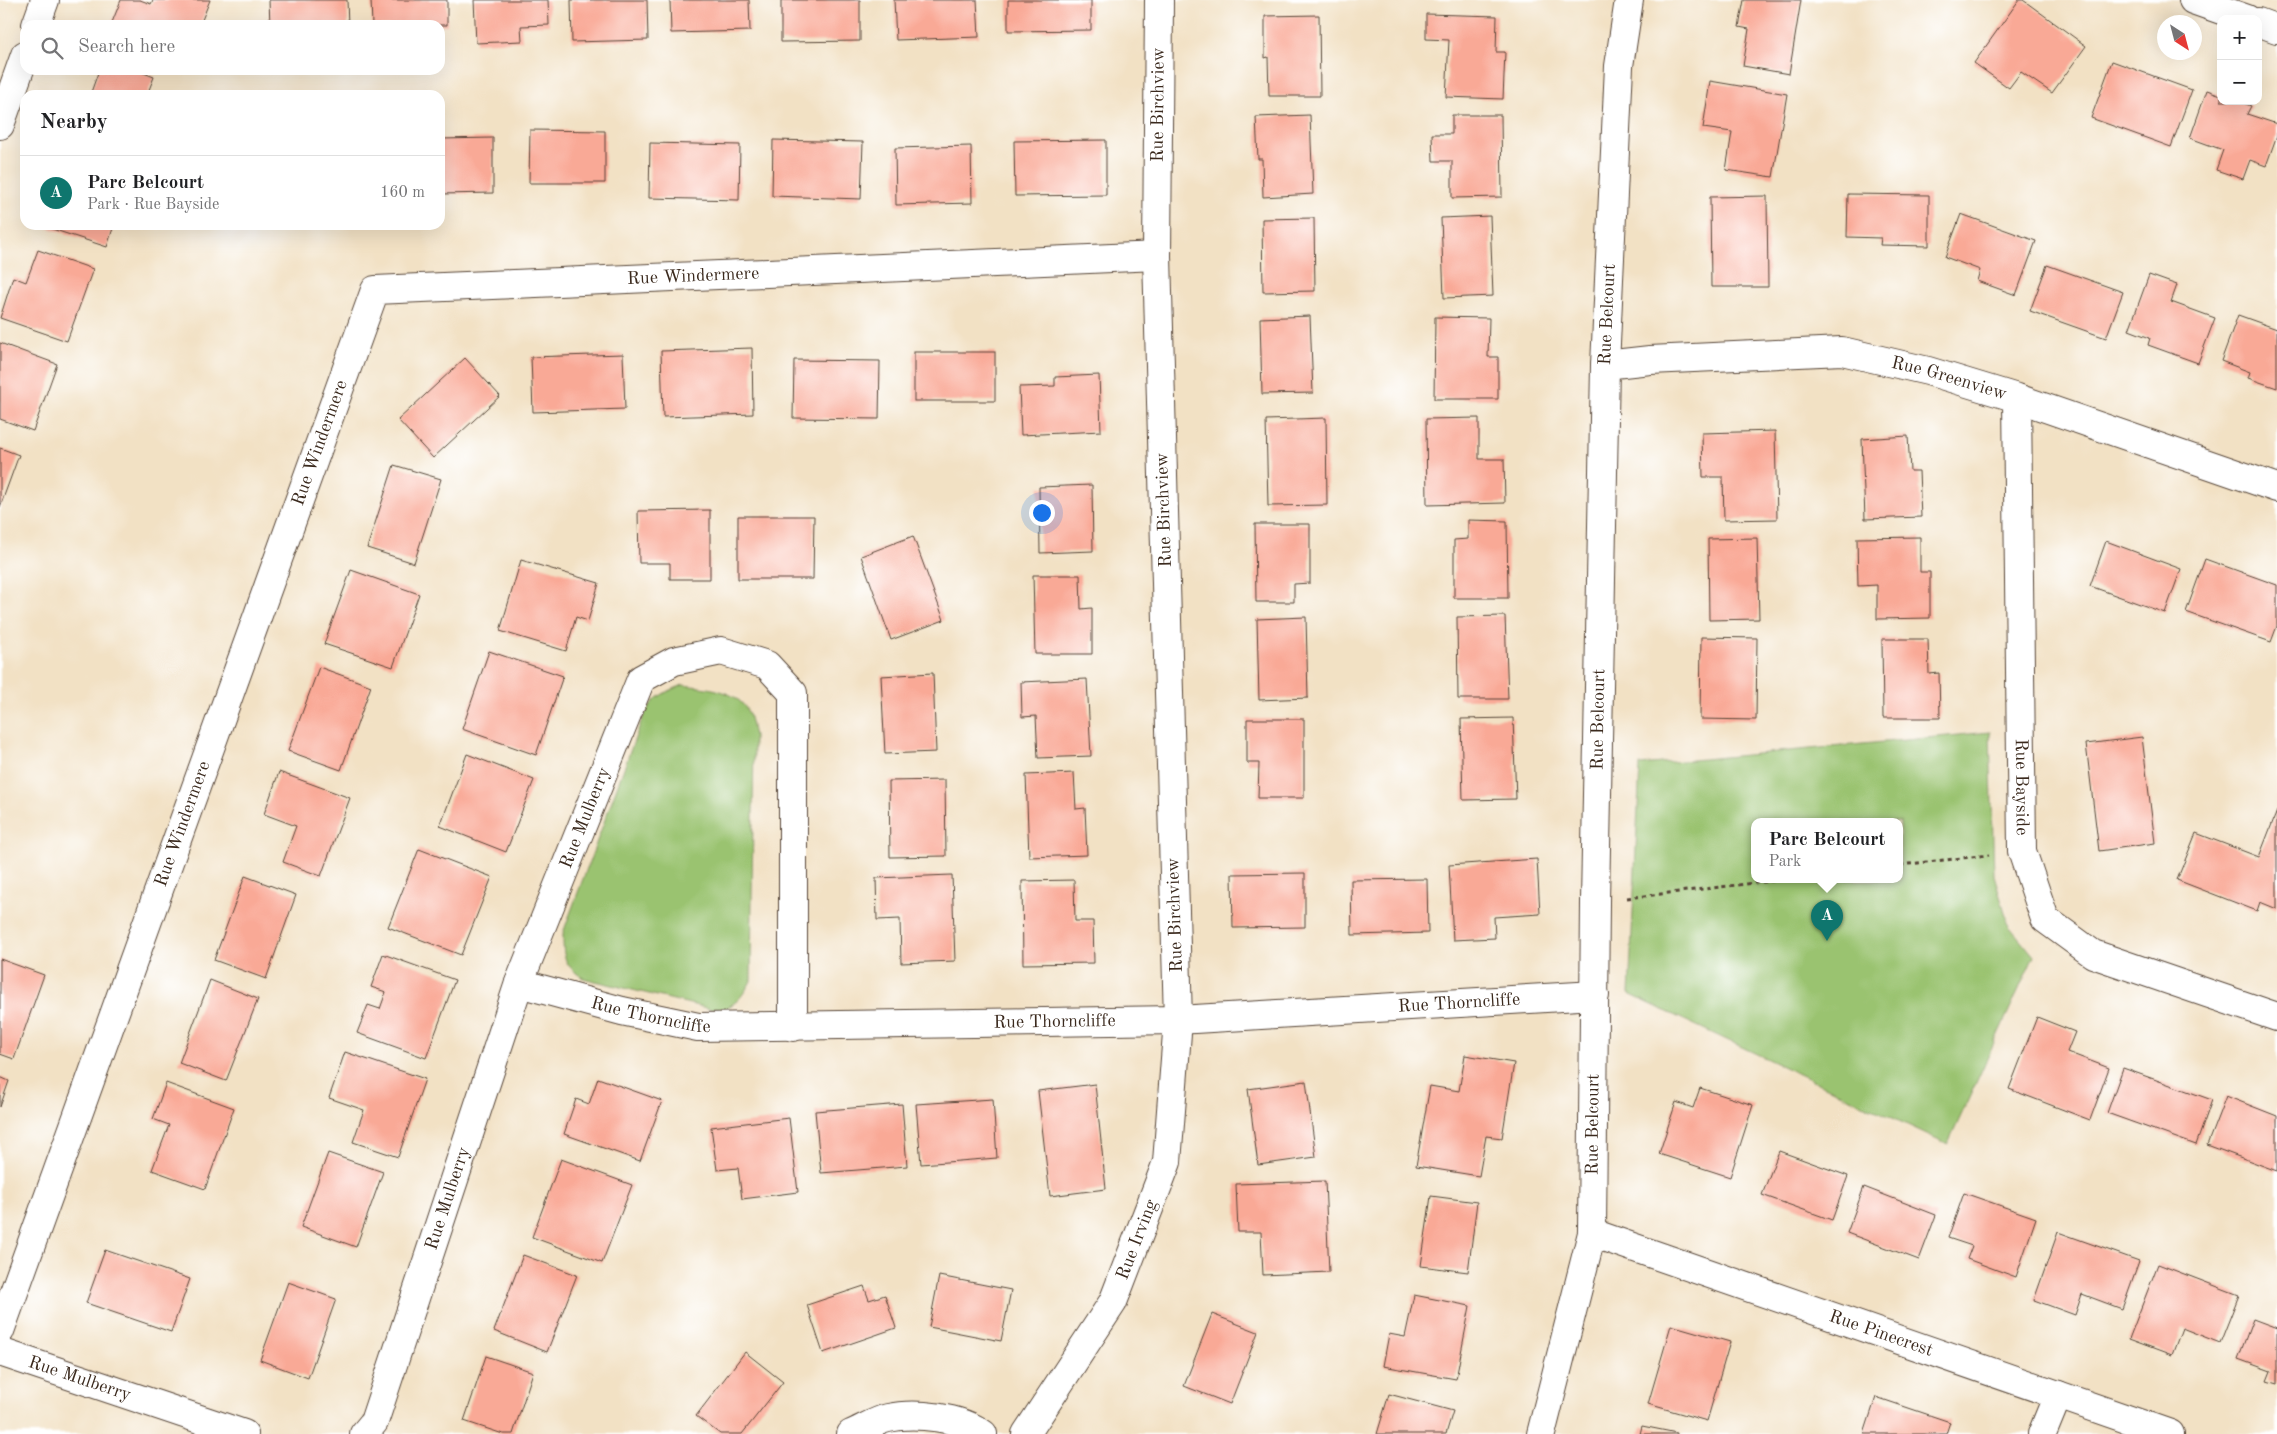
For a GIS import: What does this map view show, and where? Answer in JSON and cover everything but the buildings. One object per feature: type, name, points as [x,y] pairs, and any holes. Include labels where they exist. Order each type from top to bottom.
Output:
[{"type":"street","points":[[38,20],[45,0]]},
{"type":"street","name":"Rue Birchview","points":[[1159,0],[1157,256],[1178,1020]]},
{"type":"street","name":"Rue Belcourt","points":[[1540,1434],[1592,1233],[1595,902],[1605,365],[1619,66],[1629,0]]},
{"type":"street","points":[[2193,0],[2236,15]]},
{"type":"street","points":[[2262,23],[2277,29]]},
{"type":"street","points":[[0,125],[20,69]]},
{"type":"street","name":"Rue Windermere","points":[[0,1331],[376,290],[1157,256]]},
{"type":"street","name":"Rue Greenview","points":[[1605,365],[1650,360],[1842,351],[1928,371],[2017,398],[2277,488]]},
{"type":"street","name":"Rue Bayside","points":[[2017,398],[2022,851],[2045,919],[2093,954],[2277,1017]]},
{"type":"street","name":"Rue Mulberry","points":[[364,1434],[374,1422],[519,983],[641,680],[674,661],[721,651],[767,665],[792,693],[793,1027]]},
{"type":"street","name":"Rue Thorncliffe","points":[[519,983],[622,1011],[698,1027],[1178,1020],[1595,995]]},
{"type":"street","name":"Rue Irving","points":[[1026,1434],[1113,1302],[1167,1162],[1178,1020]]},
{"type":"street","name":"Rue Pinecrest","points":[[1592,1233],[2170,1434]]},
{"type":"street","name":"Rue Mulberry","points":[[0,1352],[244,1434]]},
{"type":"street","points":[[2042,1434],[2058,1395]]},
{"type":"street","points":[[851,1434],[887,1418],[932,1416],[975,1428],[983,1434]]},
{"type":"path","points":[[1903,866],[2022,851]]},
{"type":"path","points":[[1595,902],[1755,883]]},
{"type":"green space","points":[[683,685],[718,690],[735,697],[747,710],[754,736],[751,981],[738,1000],[719,1011],[583,978],[568,964],[563,948],[563,933],[641,722],[649,707],[657,698]]},
{"type":"green space","points":[[1990,732],[1994,875],[2009,926],[2034,956],[1948,1144],[1629,994],[1640,765]]},
{"type":"place","name":"Parc Belcourt","points":[[1827,941]]}]
